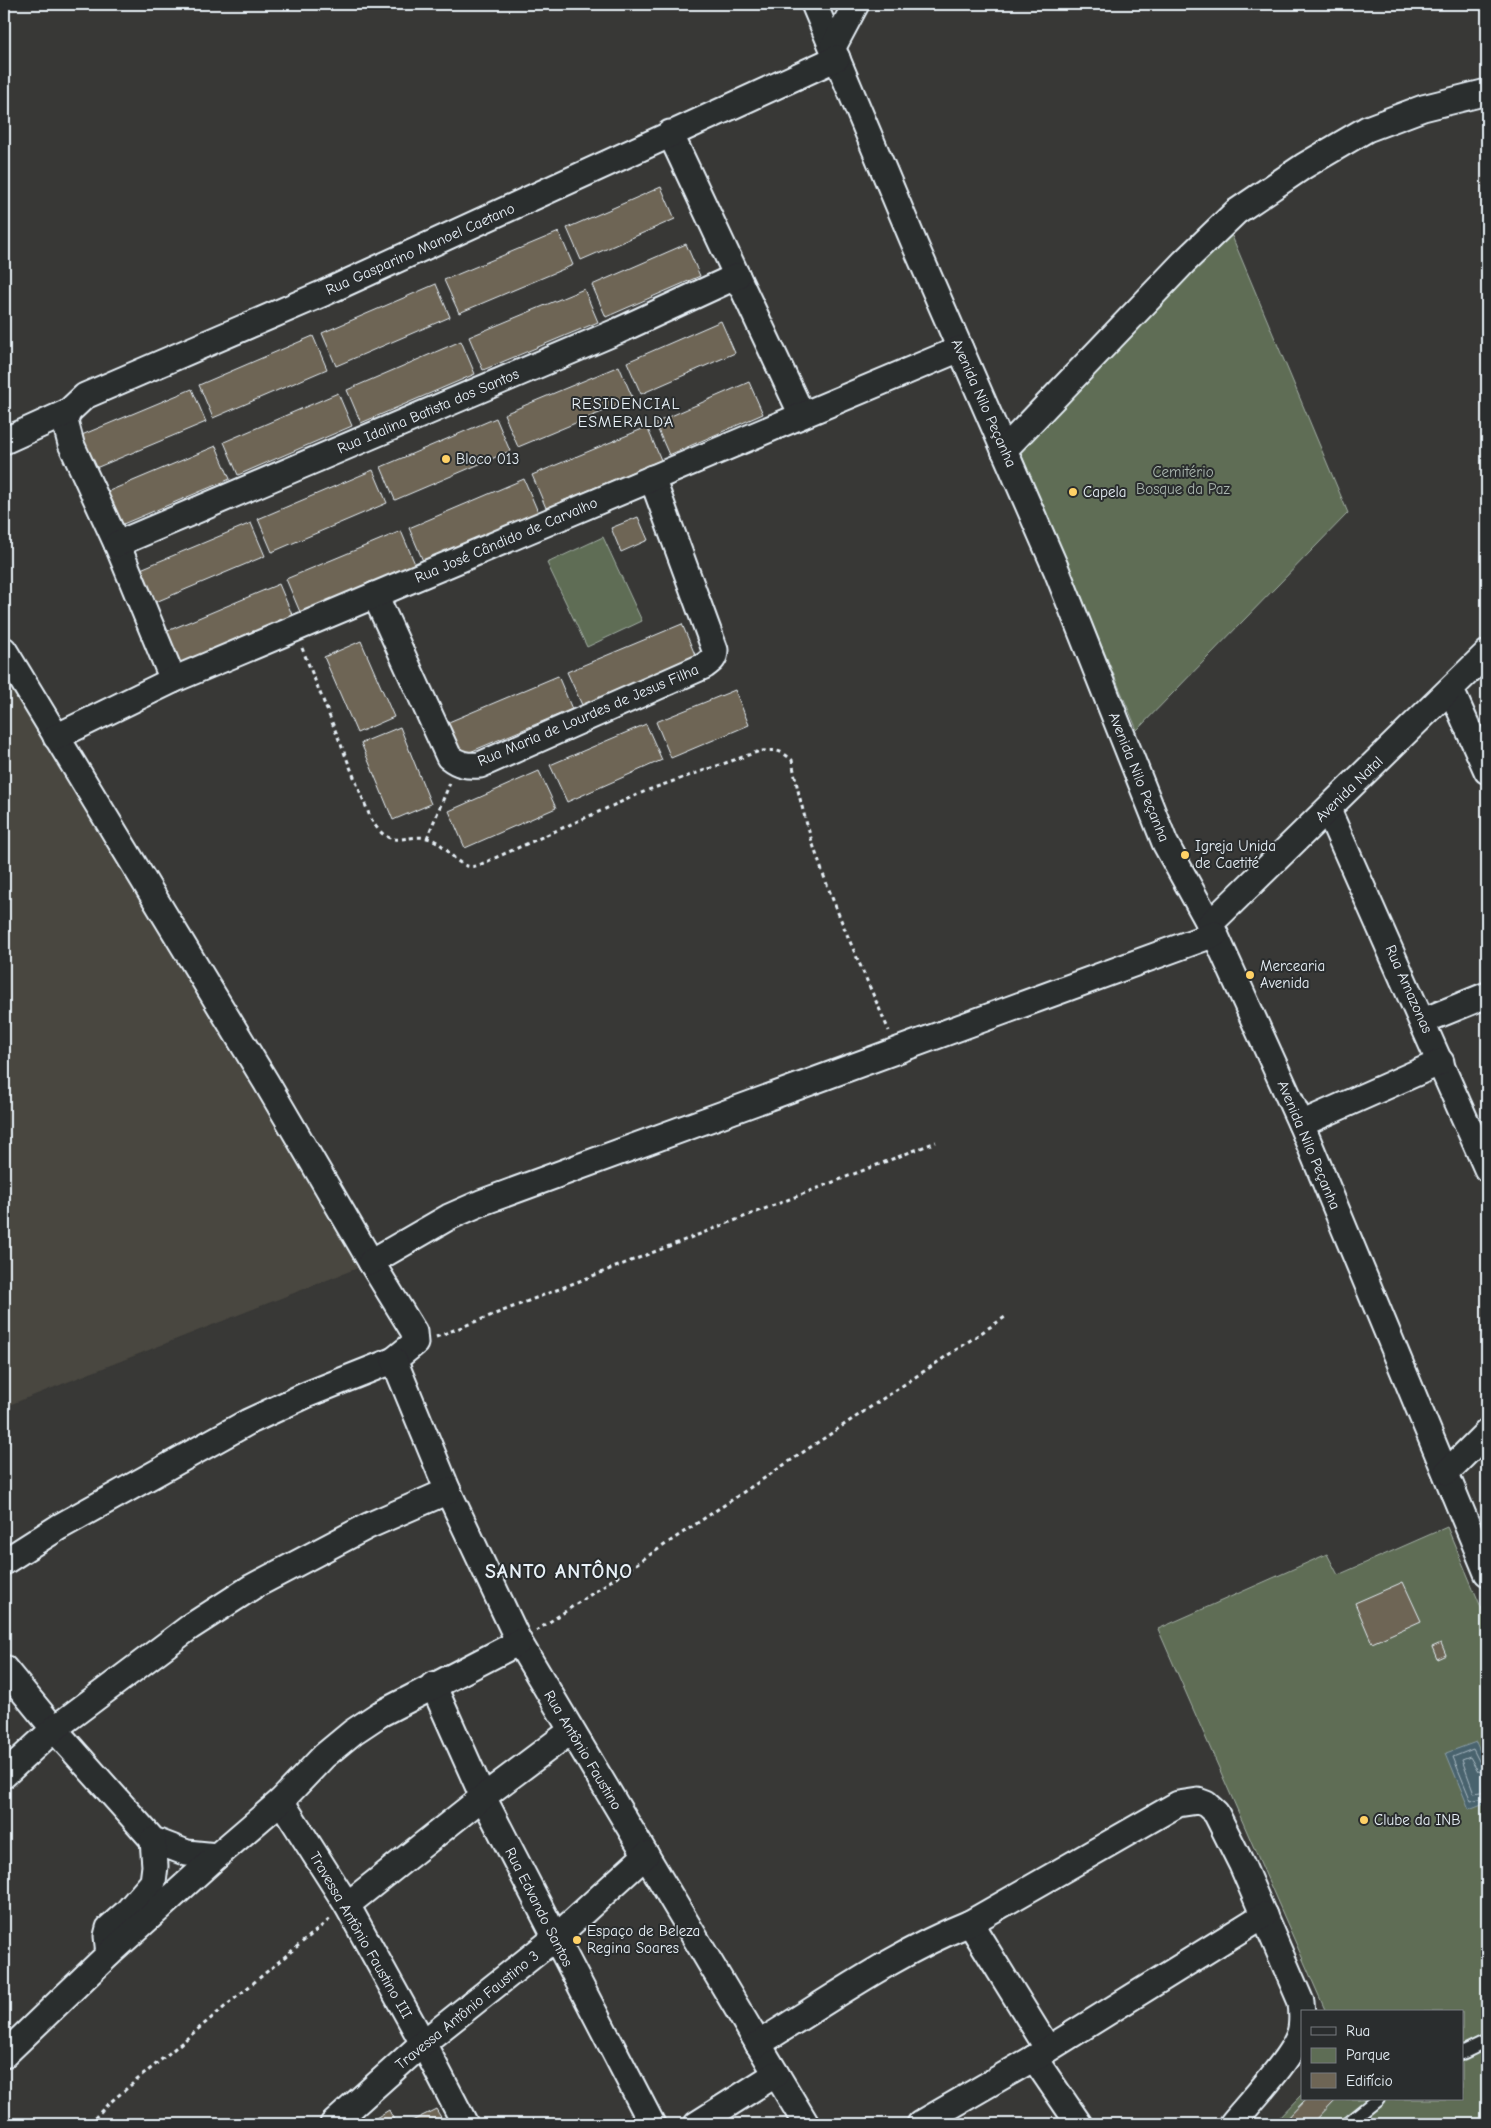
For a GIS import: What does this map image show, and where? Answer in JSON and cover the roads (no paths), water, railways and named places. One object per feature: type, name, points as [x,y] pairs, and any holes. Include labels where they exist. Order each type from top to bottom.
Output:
[{"type":"street","name":"Avenida Nilo Peçanha","points":[[814,4],[960,349],[1056,569],[1165,843],[1212,929],[1301,1124],[1447,1472],[1487,1573]]},
{"type":"street","points":[[835,52],[856,4]]},
{"type":"street","name":"Rua Gasparino Manoel Caetano","points":[[4,441],[68,412],[84,396],[324,293],[670,133],[835,52]]},
{"type":"street","points":[[1004,450],[1178,269],[1236,212],[1304,166],[1367,129],[1423,108],[1487,92]]},
{"type":"street","points":[[670,133],[802,415]]},
{"type":"street","name":"Rua Idalina Batista dos Santos","points":[[117,544],[618,331],[737,276]]},
{"type":"street","name":"Rua José Cândido de Carvalho","points":[[56,737],[173,680],[960,349]]},
{"type":"street","points":[[68,412],[66,421],[71,444],[117,544],[173,680]]},
{"type":"street","name":"Rua Maria de Lourdes de Jesus Filha","points":[[375,595],[449,757],[457,764],[468,766],[480,765],[712,661],[715,656],[715,650],[652,478]]},
{"type":"street","name":"Rua Antônio Faustino","points":[[4,650],[266,1082],[414,1332],[416,1341],[403,1353],[448,1491],[519,1642],[806,2124]]},
{"type":"street","name":"Avenida Natal","points":[[1212,929],[1328,810],[1487,653]]},
{"type":"street","points":[[1451,690],[1487,771]]},
{"type":"street","name":"Rua Amazonas","points":[[1328,810],[1487,1169]]},
{"type":"street","points":[[371,1262],[449,1217],[483,1202],[897,1050],[1212,929]]},
{"type":"street","points":[[1423,1021],[1487,995]]},
{"type":"street","points":[[1301,1124],[1441,1062]]},
{"type":"street","points":[[4,1562],[59,1527],[248,1422],[403,1353]]},
{"type":"street","points":[[1447,1472],[1487,1432]]},
{"type":"street","points":[[4,1775],[54,1728],[190,1626],[252,1587],[368,1526],[448,1491]]},
{"type":"street","points":[[4,2055],[109,1954],[281,1801],[324,1756],[353,1732],[380,1714],[519,1642]]},
{"type":"street","points":[[4,1668],[153,1840],[187,1853],[217,1856]]},
{"type":"street","name":"Rua Edvando Santos","points":[[433,1686],[483,1796],[652,2124]]},
{"type":"street","points":[[348,1905],[483,1796],[571,1731]]},
{"type":"street","name":"Travessa Antônio Faustino III","points":[[281,1801],[348,1905],[465,2124]]},
{"type":"street","points":[[758,2044],[893,1961],[948,1932],[970,1923],[1178,1804],[1198,1801],[1206,1804],[1216,1813],[1242,1865],[1301,2002],[1301,2010]]},
{"type":"street","points":[[109,1954],[107,1936],[109,1928],[127,1912],[153,1882],[155,1866],[153,1840]]},
{"type":"street","name":"Travessa Antônio Faustino 3","points":[[333,2124],[423,2043],[555,1938],[646,1856]]},
{"type":"street","points":[[920,2124],[1041,2054],[1264,1915]]},
{"type":"street","points":[[970,1923],[1079,2124]]},
{"type":"street","points":[[1232,2124],[1290,2053],[1299,2035],[1301,2025]]},
{"type":"street","points":[[697,2124],[776,2074]]},
{"type":"lane","points":[[1464,2052],[1487,2041]]},
{"type":"lane","points":[[1347,2124],[1377,2100]]},
{"type":"water","points":[[1476,1742],[1487,1768],[1487,1802],[1469,1809],[1446,1753]]},
{"type":"place","name":"Bloco 013","points":[[446,459]]},
{"type":"place","name":"Capela","points":[[1073,492]]},
{"type":"place","name":"Igreja Unida de Caetité","points":[[1185,855]]},
{"type":"place","name":"Mercearia Avenida","points":[[1250,975]]},
{"type":"place","name":"Clube da INB","points":[[1364,1820]]},
{"type":"place","name":"Espaço de Beleza Regina Soares","points":[[577,1940]]},
{"type":"district","name":"RESIDENCIAL ESMERALDA","points":[[626,413]]},
{"type":"district","name":"SANTO ANTÔNO","points":[[559,1571]]},
{"type":"park label","name":"Cemitério Bosque da Paz","points":[[1183,480]]}]
